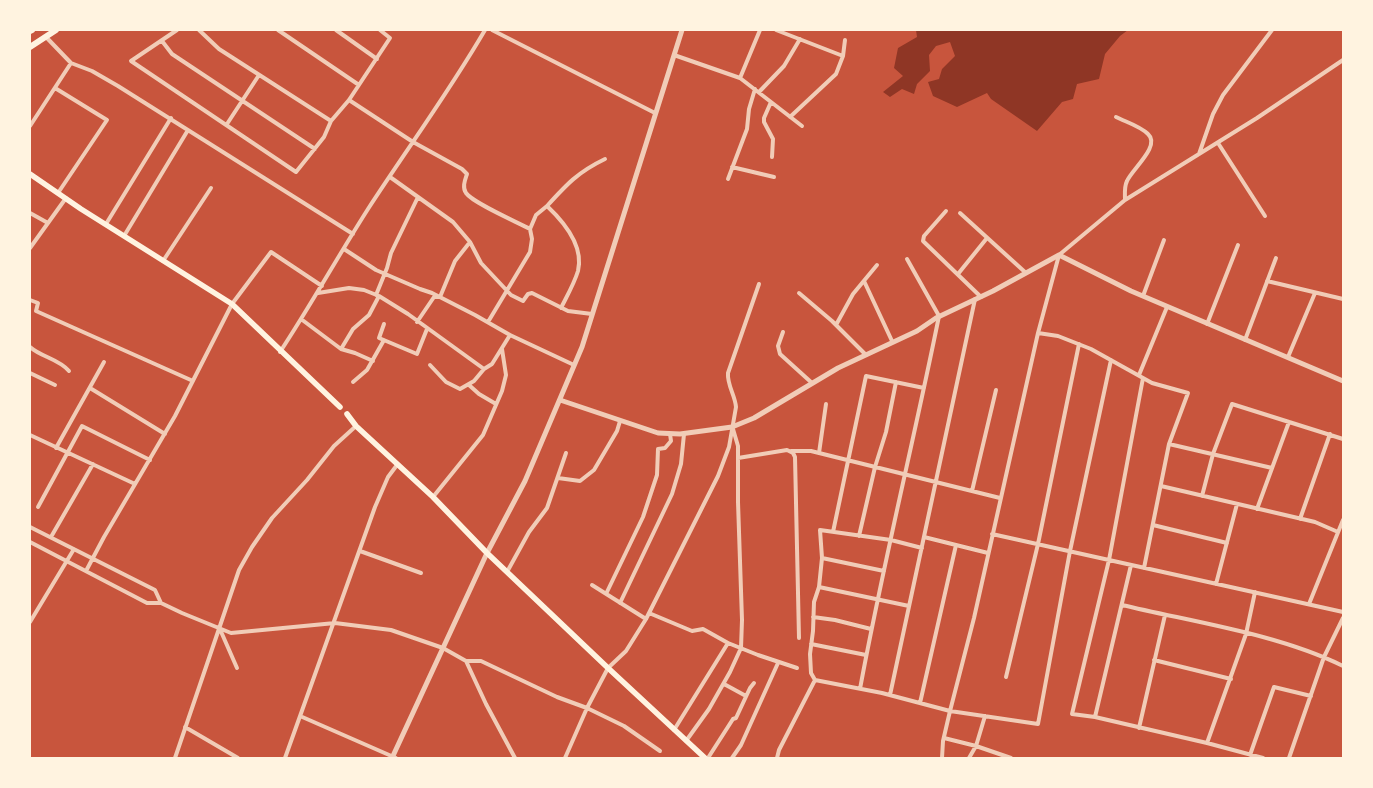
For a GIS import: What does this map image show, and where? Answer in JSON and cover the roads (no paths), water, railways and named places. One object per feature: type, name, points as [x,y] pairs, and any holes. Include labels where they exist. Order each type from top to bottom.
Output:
[{"type":"main road","points":[[30,47],[56,30]]},
{"type":"main road","points":[[30,174],[232,304],[280,352],[340,407]]},
{"type":"main road","points":[[347,414],[356,426],[397,466],[433,497],[487,553],[674,730],[707,758]]},
{"type":"street","points":[[178,30],[131,61],[296,172],[324,137],[331,120],[349,100],[390,38],[380,30]]},
{"type":"street","points":[[200,30],[218,49],[331,120]]},
{"type":"street","points":[[278,30],[359,85]]},
{"type":"street","points":[[336,30],[377,59]]},
{"type":"street","points":[[280,352],[353,234],[466,64],[485,30]]},
{"type":"street","points":[[492,30],[656,113]]},
{"type":"street","points":[[300,716],[394,758],[487,553],[525,481],[582,347],[682,30]]},
{"type":"street","points":[[740,78],[760,30]]},
{"type":"street","points":[[776,30],[843,56]]},
{"type":"street","points":[[1199,154],[1222,95],[1272,30]]},
{"type":"street","points":[[46,37],[71,63],[92,71],[171,118],[353,234]]},
{"type":"street","points":[[728,179],[747,129],[749,109],[757,91],[784,66],[800,39]]},
{"type":"street","points":[[790,116],[836,74],[843,56],[845,40]]},
{"type":"street","points":[[162,41],[172,54],[315,149]]},
{"type":"street","points":[[674,56],[740,78],[802,126]]},
{"type":"street","points":[[560,400],[652,431],[670,434],[684,434],[732,427],[754,418],[812,383],[892,341],[906,336],[939,316],[981,297],[1059,255],[1125,200],[1343,60]]},
{"type":"street","points":[[30,126],[71,63]]},
{"type":"street","points":[[227,124],[259,75]]},
{"type":"street","points":[[55,88],[107,120],[58,193]]},
{"type":"street","points":[[349,100],[413,142],[462,169],[467,174],[464,185],[466,193],[477,202],[530,229]]},
{"type":"street","points":[[771,102],[764,122],[773,139],[772,157]]},
{"type":"street","points":[[1116,117],[1147,133],[1152,140],[1148,151],[1128,178],[1125,200]]},
{"type":"street","points":[[106,224],[171,118]]},
{"type":"street","points":[[124,236],[188,130]]},
{"type":"street","points":[[1218,142],[1265,216]]},
{"type":"street","points":[[488,322],[530,252],[532,239],[530,229],[536,215],[548,206],[563,188],[585,169],[605,159]]},
{"type":"street","points":[[732,167],[774,177]]},
{"type":"street","points":[[390,177],[453,222],[470,242],[481,263],[512,294],[523,301],[528,294],[532,293],[568,311],[592,314]]},
{"type":"street","points":[[163,261],[210,188]]},
{"type":"street","points":[[341,349],[353,329],[369,315],[378,296],[391,252],[418,197]]},
{"type":"street","points":[[30,248],[66,198]]},
{"type":"street","points":[[548,206],[575,240],[577,254],[578,270],[561,308]]},
{"type":"street","points":[[946,211],[924,236],[923,241],[981,297]]},
{"type":"street","points":[[30,212],[48,223]]},
{"type":"street","points":[[960,213],[1026,273]]},
{"type":"street","points":[[958,274],[987,238]]},
{"type":"street","points":[[1143,297],[1164,240]]},
{"type":"street","points":[[440,297],[455,261],[470,242]]},
{"type":"street","points":[[1207,324],[1238,245]]},
{"type":"street","points":[[344,249],[369,266],[440,297],[488,322],[510,336],[574,365]]},
{"type":"street","points":[[86,570],[165,434],[232,304],[271,252],[322,286]]},
{"type":"street","points":[[1059,255],[1143,297],[1343,381]]},
{"type":"street","points":[[942,758],[950,711],[974,618],[1038,333],[1059,255]]},
{"type":"street","points":[[1245,340],[1276,258]]},
{"type":"street","points":[[860,689],[877,598],[906,475],[939,316],[907,259]]},
{"type":"street","points":[[836,325],[853,294],[877,265]]},
{"type":"street","points":[[864,281],[892,341]]},
{"type":"street","points":[[1267,281],[1343,299]]},
{"type":"street","points":[[565,758],[587,708],[608,668],[626,650],[646,619],[718,476],[729,447],[736,401],[729,385],[728,373],[759,284]]},
{"type":"street","points":[[318,293],[349,288],[364,290],[378,296],[484,369]]},
{"type":"street","points":[[799,293],[836,325],[866,355]]},
{"type":"street","points":[[1288,358],[1315,293]]},
{"type":"street","points":[[417,322],[434,297],[440,297]]},
{"type":"street","points":[[30,300],[38,304],[36,311],[193,381]]},
{"type":"street","points":[[890,695],[975,300]]},
{"type":"street","points":[[1167,307],[1141,376],[1109,560],[1072,714],[1095,717],[1262,758]]},
{"type":"street","points":[[302,319],[341,349],[373,361]]},
{"type":"street","points":[[384,324],[379,338],[417,354],[427,329]]},
{"type":"street","points":[[783,332],[778,346],[780,354],[812,383]]},
{"type":"street","points":[[1038,333],[1058,336],[1079,344],[1152,382],[1188,393],[1169,444],[1144,568]]},
{"type":"street","points":[[430,365],[446,382],[460,389],[469,385],[484,369],[492,364],[510,336]]},
{"type":"street","points":[[353,382],[367,370],[384,340]]},
{"type":"street","points":[[1006,677],[1038,544],[1079,344]]},
{"type":"street","points":[[30,346],[35,351],[65,366],[69,371]]},
{"type":"street","points":[[433,497],[483,435],[502,391],[506,375],[502,349]]},
{"type":"street","points":[[922,548],[891,540],[820,530],[822,558],[819,587],[814,602],[814,631],[811,644],[810,673],[815,680],[890,695],[950,711],[1038,724],[1070,551],[1111,360]]},
{"type":"street","points":[[56,448],[104,362]]},
{"type":"street","points":[[30,373],[55,385]]},
{"type":"street","points":[[833,532],[866,376],[924,388]]},
{"type":"street","points":[[859,536],[875,467],[886,432],[896,382]]},
{"type":"street","points":[[469,385],[479,394],[496,404]]},
{"type":"street","points":[[90,388],[165,434]]},
{"type":"street","points":[[972,491],[996,390]]},
{"type":"street","points":[[820,454],[826,404]]},
{"type":"street","points":[[1202,496],[1213,454],[1232,404],[1343,439]]},
{"type":"street","points":[[340,407],[347,414]]},
{"type":"street","points":[[557,480],[580,481],[594,470],[617,432],[620,421]]},
{"type":"street","points":[[1257,509],[1289,422]]},
{"type":"street","points":[[38,507],[82,426],[150,460]]},
{"type":"street","points":[[175,758],[239,570],[272,518],[307,480],[334,446],[356,426]]},
{"type":"street","points":[[686,741],[724,684],[741,648],[738,446],[732,427]]},
{"type":"street","points":[[606,594],[643,517],[656,475],[658,449],[665,448],[671,441],[670,434]]},
{"type":"street","points":[[620,603],[672,494],[680,464],[684,434]]},
{"type":"street","points":[[1300,519],[1330,434]]},
{"type":"street","points":[[30,435],[135,484]]},
{"type":"street","points":[[1169,444],[1272,468]]},
{"type":"street","points":[[738,458],[790,451],[811,451],[1000,498]]},
{"type":"street","points":[[790,451],[794,457],[800,638]]},
{"type":"street","points":[[507,572],[529,532],[547,508],[566,453]]},
{"type":"street","points":[[51,537],[93,464]]},
{"type":"street","points":[[285,758],[388,477],[397,466]]},
{"type":"street","points":[[1160,486],[1315,522],[1338,532]]},
{"type":"street","points":[[1216,584],[1237,504]]},
{"type":"street","points":[[1309,604],[1343,521]]},
{"type":"street","points":[[1152,525],[1227,544]]},
{"type":"street","points":[[30,527],[155,590],[163,604]]},
{"type":"street","points":[[992,534],[1343,612]]},
{"type":"street","points":[[924,538],[988,553]]},
{"type":"street","points":[[30,542],[147,603],[163,604],[231,633],[335,623],[391,630],[443,648],[466,661],[481,661],[557,697],[587,708],[624,726],[660,751]]},
{"type":"street","points":[[920,703],[956,545]]},
{"type":"street","points":[[30,622],[74,549]]},
{"type":"street","points":[[360,551],[422,573]]},
{"type":"street","points":[[822,558],[884,570]]},
{"type":"street","points":[[1095,717],[1131,565]]},
{"type":"street","points":[[592,585],[646,619]]},
{"type":"street","points":[[819,587],[909,606]]},
{"type":"street","points":[[1207,743],[1246,634],[1255,592]]},
{"type":"street","points":[[1122,605],[1246,634],[1324,657],[1343,666]]},
{"type":"street","points":[[649,613],[692,630],[703,629],[728,643],[778,663],[797,668]]},
{"type":"street","points":[[1139,728],[1165,615]]},
{"type":"street","points":[[813,617],[835,620],[871,629]]},
{"type":"street","points":[[1289,758],[1324,657],[1343,618]]},
{"type":"street","points":[[219,627],[237,668]]},
{"type":"street","points":[[674,730],[728,643]]},
{"type":"street","points":[[811,644],[866,655]]},
{"type":"street","points":[[1154,660],[1231,679]]},
{"type":"street","points":[[466,661],[486,704],[516,758]]},
{"type":"street","points":[[732,758],[741,745],[778,663]]},
{"type":"street","points":[[777,758],[815,680]]},
{"type":"street","points":[[707,758],[733,719],[736,718],[754,683]]},
{"type":"street","points":[[724,684],[746,696]]},
{"type":"street","points":[[1250,755],[1274,687],[1310,696]]},
{"type":"street","points":[[969,758],[976,746],[985,716]]},
{"type":"street","points":[[186,727],[238,758]]},
{"type":"street","points":[[944,738],[1011,758]]}]
